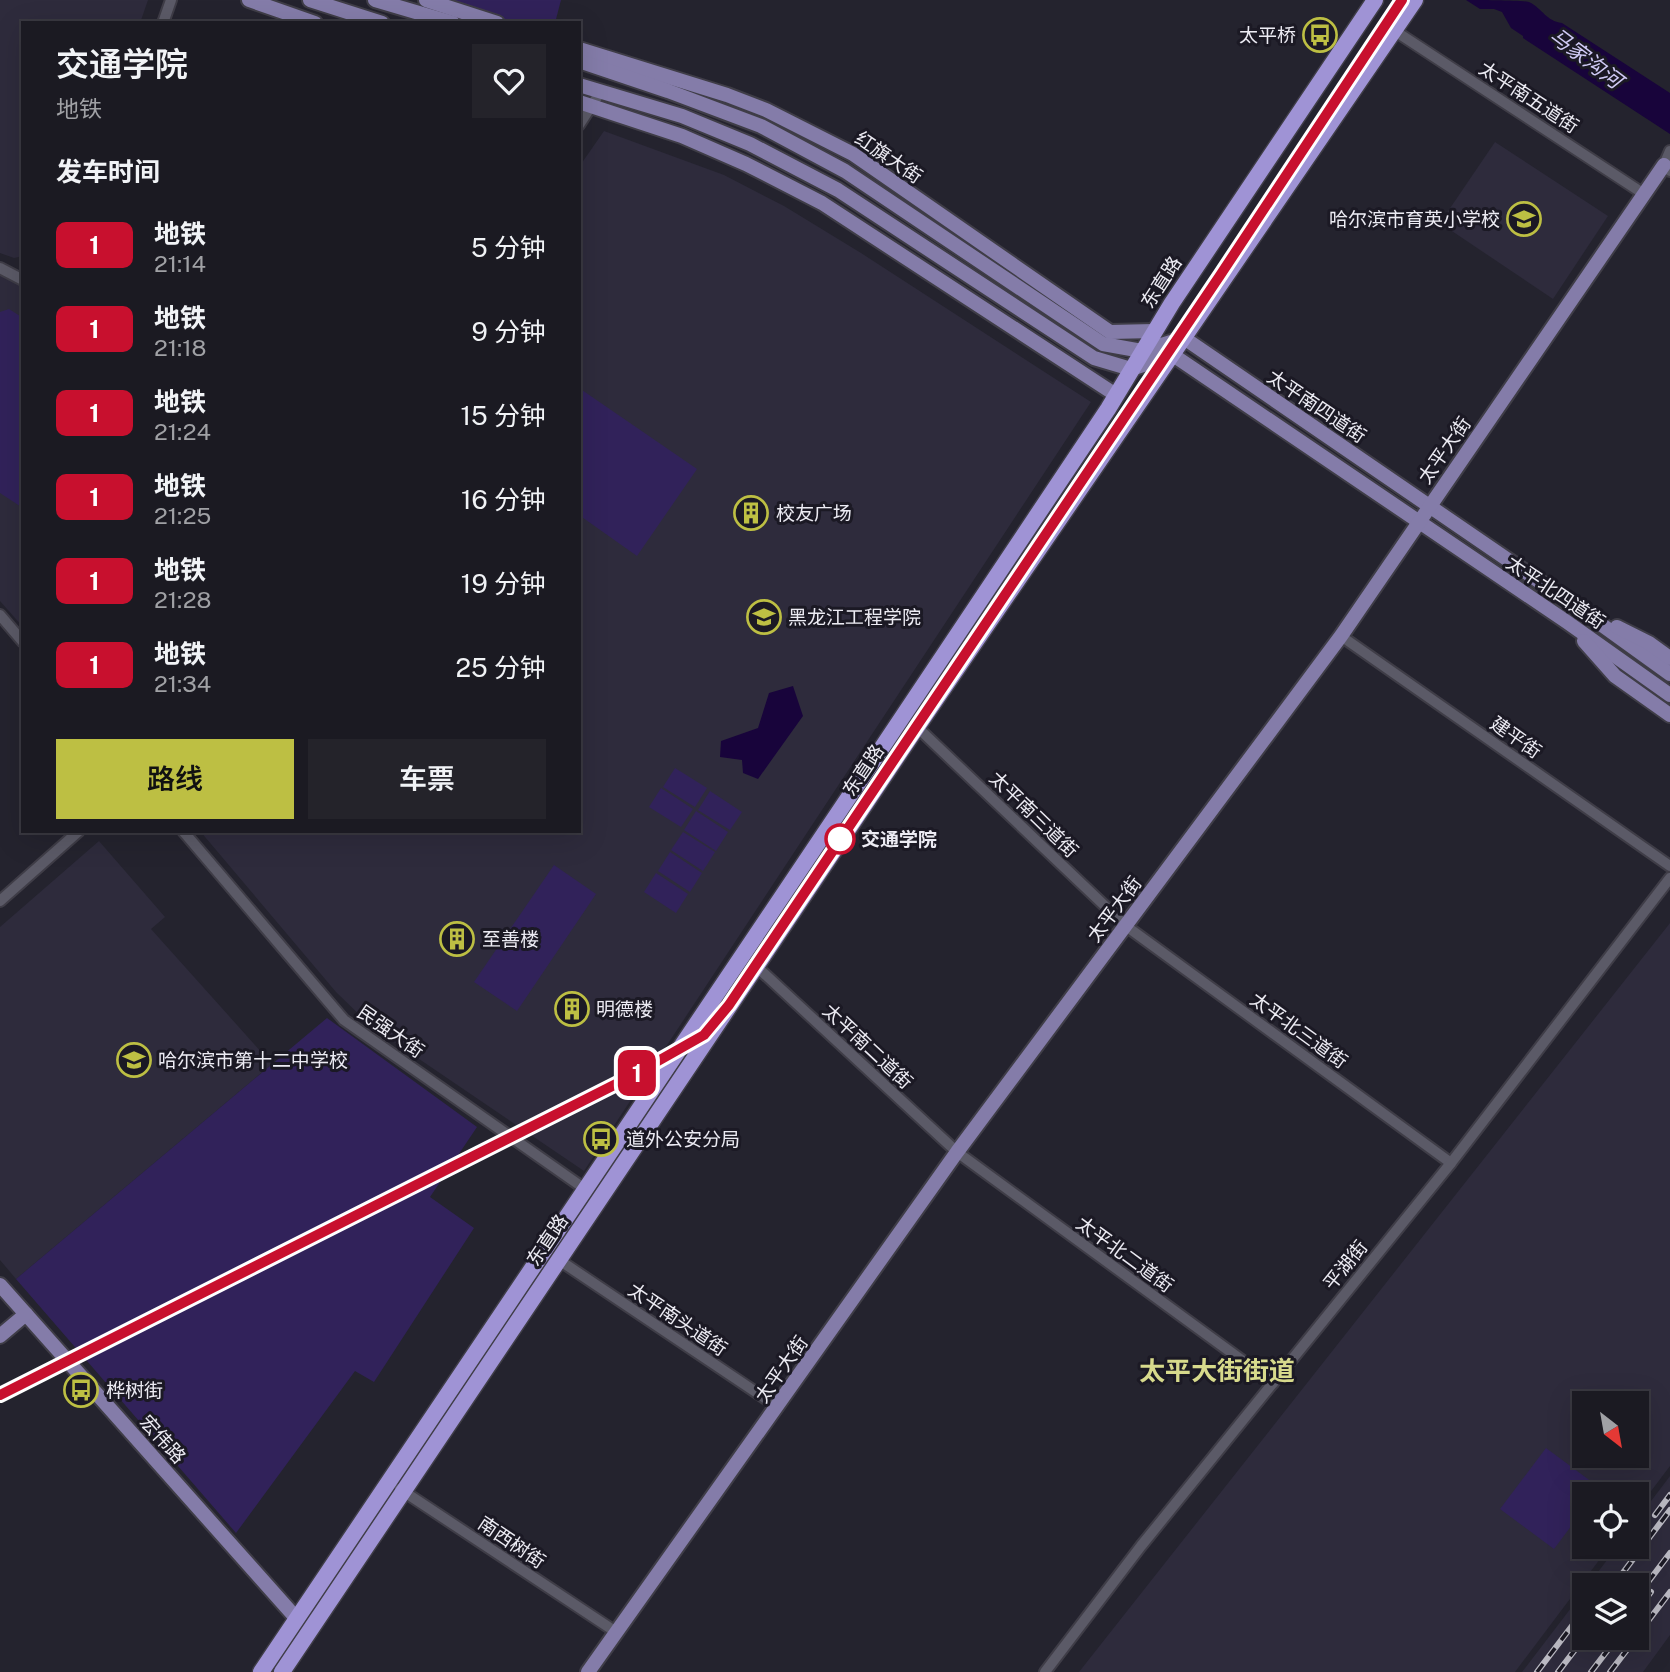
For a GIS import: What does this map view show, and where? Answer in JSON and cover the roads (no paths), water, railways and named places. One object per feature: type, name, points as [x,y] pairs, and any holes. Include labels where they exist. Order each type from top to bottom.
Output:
[{"type":"highway","name":"东直路","points":[[261,1672],[1116,395],[1154,331],[1375,0]]},
{"type":"highway","name":"东直路","points":[[282,1672],[917,727],[1415,0]]},
{"type":"main road","points":[[249,0],[309,21]]},
{"type":"main road","points":[[310,0],[376,21]]},
{"type":"main road","points":[[374,0],[446,21]]},
{"type":"main road","points":[[426,0],[492,21]]},
{"type":"main road","name":"红旗大街","points":[[581,50],[727,95],[766,110],[853,154],[1110,332],[1154,331]]},
{"type":"main road","name":"红旗大街","points":[[581,62],[761,126],[845,172],[1103,344],[1142,351]]},
{"type":"main road","points":[[581,86],[682,116],[750,144],[838,190],[1094,358],[1131,369],[1173,355]]},
{"type":"main road","points":[[585,104],[682,136],[746,164],[822,203],[1116,395]]},
{"type":"main road","name":"太平大街","points":[[588,1672],[957,1152],[1341,636],[1644,194],[1667,168]]},
{"type":"main road","points":[[1142,351],[1184,338]]},
{"type":"main road","name":"太平南四道街","points":[[1184,338],[1429,506]]},
{"type":"main road","name":"太平南四道街","points":[[1173,355],[1418,522]]},
{"type":"main road","name":"太平北四道街","points":[[1429,506],[1670,674]]},
{"type":"main road","name":"太平北四道街","points":[[1418,522],[1670,695]]},
{"type":"main road","points":[[1584,612],[1649,643],[1670,658]]},
{"type":"main road","points":[[1567,622],[1615,676],[1670,715]]},
{"type":"main road","name":"宏伟路","points":[[0,1285],[297,1619]]},
{"type":"main road","points":[[0,1336],[26,1314]]},
{"type":"street","points":[[164,21],[171,0]]},
{"type":"street","name":"太平南五道街","points":[[1395,31],[1644,194]]},
{"type":"street","points":[[585,104],[601,91]]},
{"type":"street","points":[[1667,168],[1670,151]]},
{"type":"street","points":[[0,268],[21,279]]},
{"type":"street","points":[[0,615],[21,640]]},
{"type":"street","name":"建平街","points":[[1341,636],[1670,866]]},
{"type":"street","name":"太平南三道街","points":[[917,727],[1126,926]]},
{"type":"street","points":[[0,901],[77,833]]},
{"type":"street","name":"民强大街","points":[[185,833],[344,1020],[585,1189]]},
{"type":"street","name":"平湖街","points":[[1045,1672],[1141,1546],[1451,1163],[1670,878]]},
{"type":"street","name":"太平北三道街","points":[[1126,926],[1451,1163]]},
{"type":"street","name":"太平南二道街","points":[[756,966],[957,1152]]},
{"type":"street","name":"太平北二道街","points":[[957,1152],[1273,1383]]},
{"type":"street","name":"太平南头道街","points":[[559,1260],[778,1407]]},
{"type":"street","name":"南西树街","points":[[389,1481],[616,1632]]},
{"type":"water","name":"马家沟河","points":[[1466,0],[1529,2],[1552,20],[1562,23],[1670,93],[1670,134],[1523,38],[1511,28],[1502,12],[1480,9]]},
{"type":"water","points":[[793,686],[803,716],[758,779],[743,773],[742,760],[720,757],[721,741],[758,728],[769,693]]},
{"type":"railway","points":[[1655,1515],[1670,1495]]},
{"type":"railway","points":[[1623,1573],[1670,1510]]},
{"type":"railway","points":[[1649,1581],[1670,1553]]},
{"type":"railway","points":[[1649,1620],[1670,1592]]},
{"type":"railway","points":[[1537,1672],[1572,1626]]},
{"type":"railway","points":[[1558,1672],[1575,1650]]},
{"type":"railway","points":[[1591,1672],[1608,1650]]},
{"type":"railway","points":[[1610,1672],[1627,1650]]},
{"type":"metro line","name":"1","points":[[0,1395],[628,1078],[704,1035],[729,1005],[951,678],[1402,0]]},
{"type":"place","name":"太平桥","points":[[1320,35]]},
{"type":"place","name":"哈尔滨市育英小学校","points":[[1524,219]]},
{"type":"place","name":"校友广场","points":[[751,513]]},
{"type":"place","name":"黑龙江工程学院","points":[[764,617]]},
{"type":"place","name":"交通学院","points":[[840,839]]},
{"type":"place","name":"至善楼","points":[[457,939]]},
{"type":"place","name":"明德楼","points":[[572,1009]]},
{"type":"place","name":"哈尔滨市第十二中学校","points":[[134,1060]]},
{"type":"place","name":"道外公安分局","points":[[601,1139]]},
{"type":"place","name":"桦树街","points":[[81,1390]]},
{"type":"district","name":"太平大街街道","points":[[1217,1370]]}]
